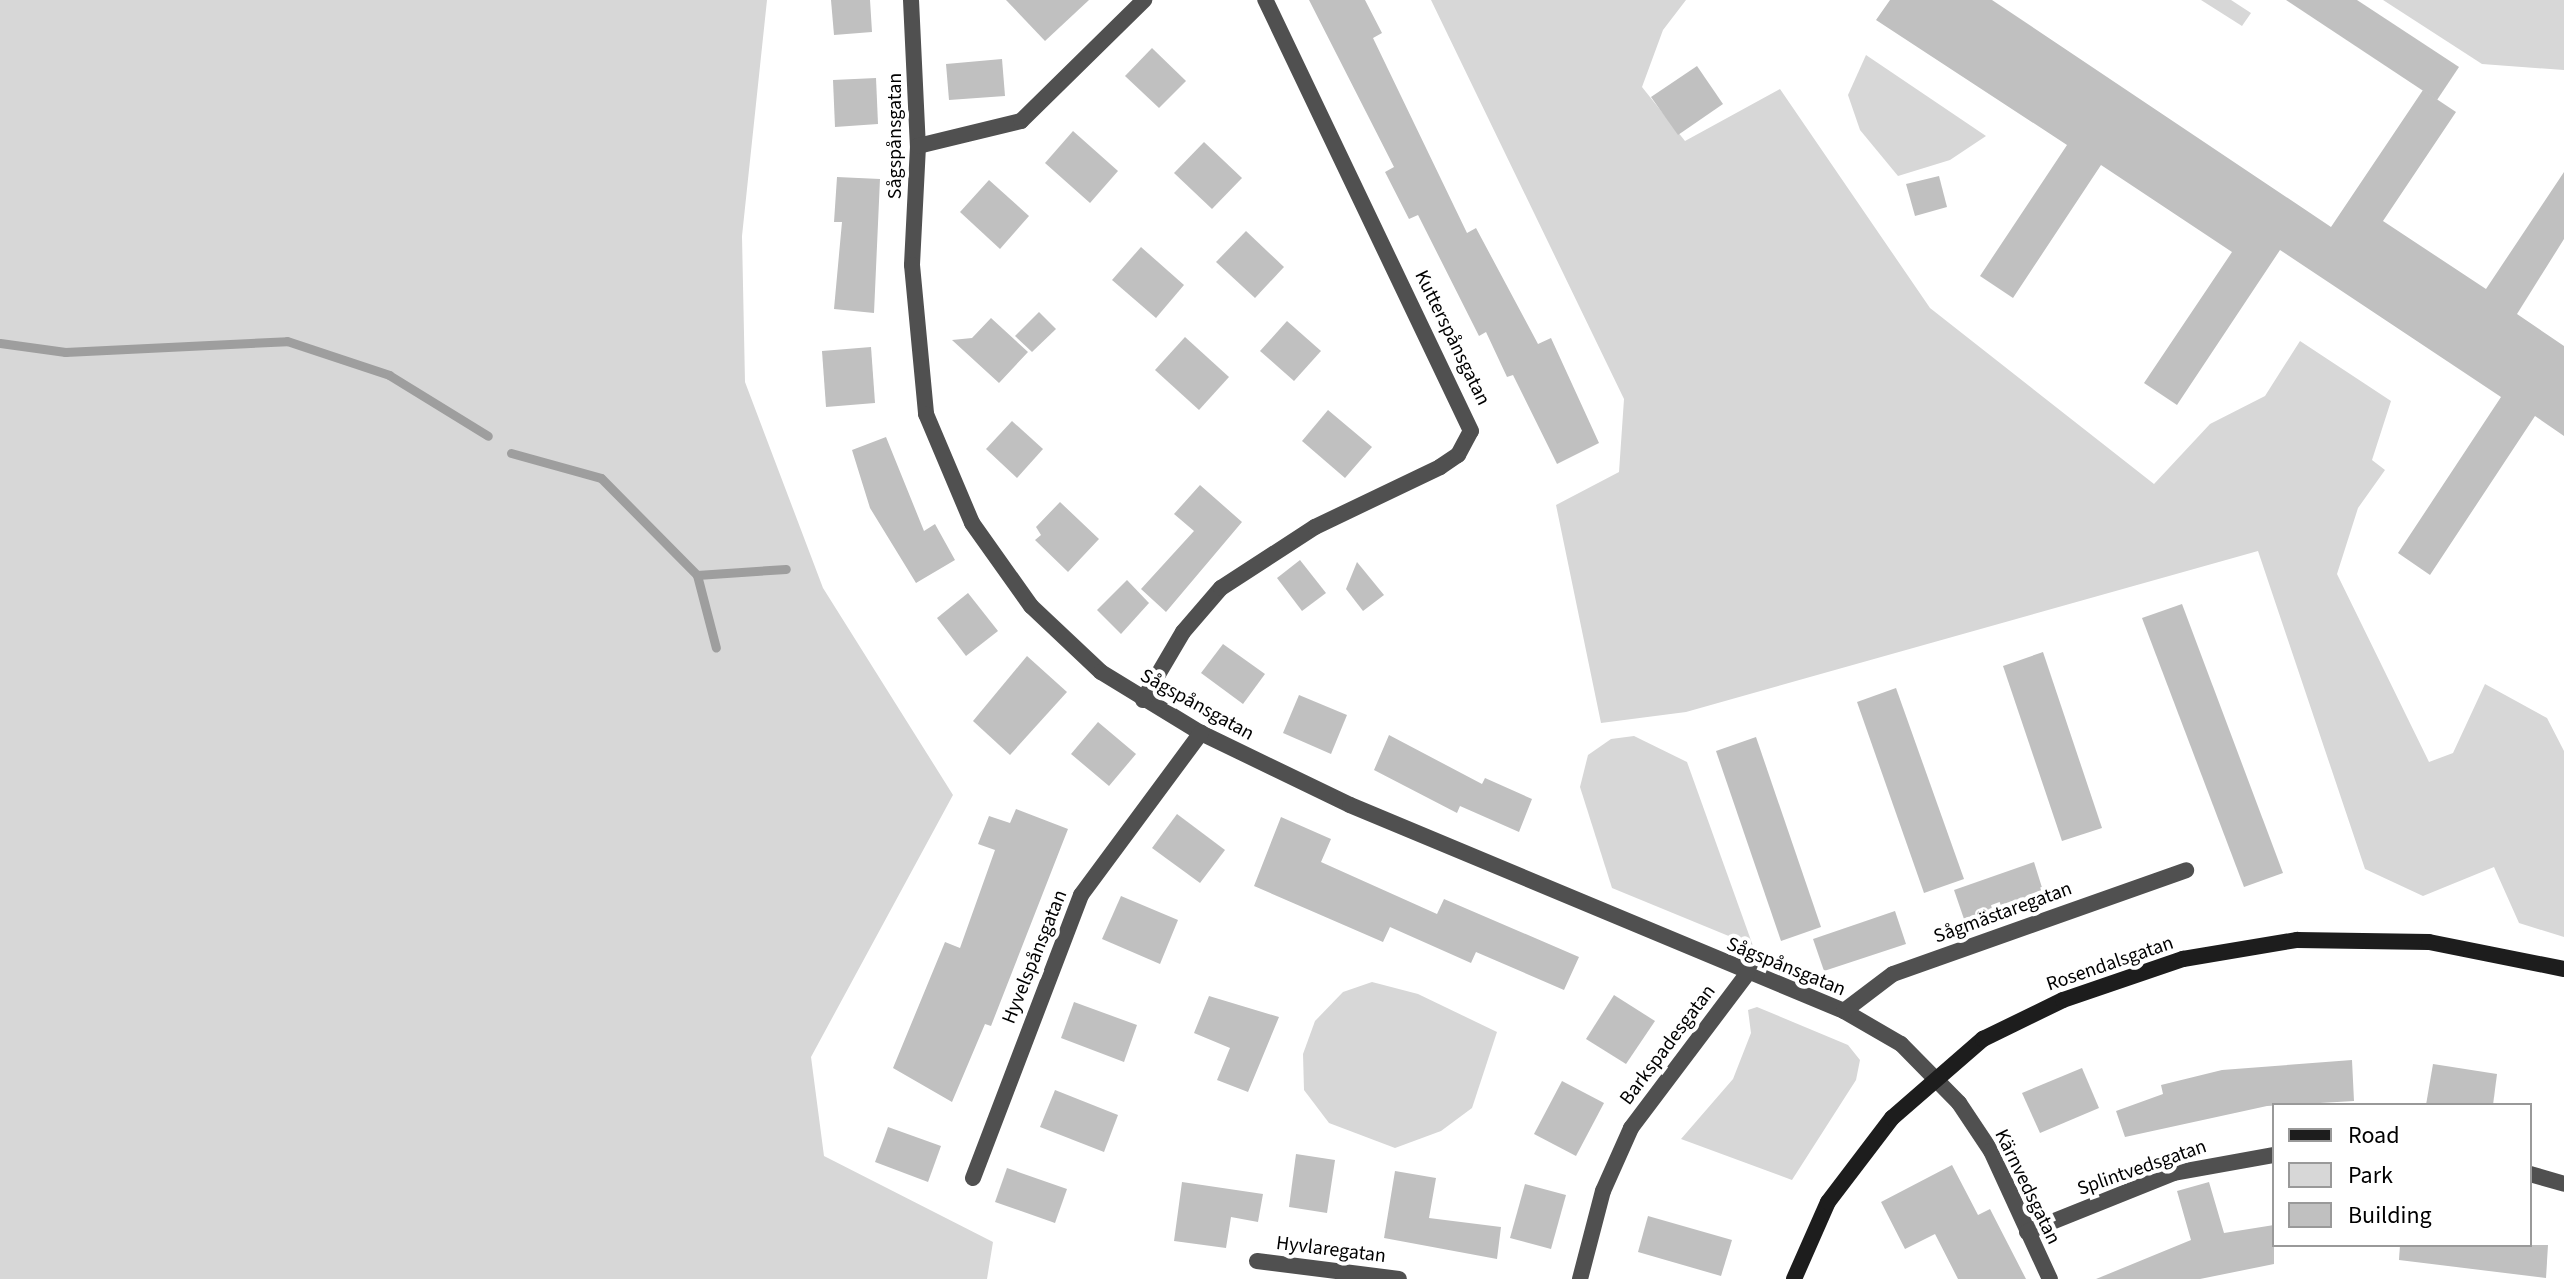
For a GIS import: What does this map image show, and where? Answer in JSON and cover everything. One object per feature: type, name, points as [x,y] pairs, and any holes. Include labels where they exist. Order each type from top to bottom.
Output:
[{"type":"street","name":"Sågspånsgatan","points":[[911,0],[918,146],[916,361],[948,477],[1031,606],[1062,640],[1143,700],[1201,733],[1747,974],[1844,1011],[1901,1044],[1936,1077]]},
{"type":"street","points":[[918,146],[1019,122],[1144,0]]},
{"type":"street","name":"Kutterspånsgatan","points":[[1143,700],[1183,632],[1221,588],[1315,527],[1449,461],[1471,431],[1265,0]]},
{"type":"street","name":"Hyvelspånsgatan","points":[[973,1178],[1085,886],[1201,733]]},
{"type":"street","name":"Sågmästaregatan","points":[[1844,1011],[1893,974],[2186,870]]},
{"type":"street","name":"Rosendalsgatan","points":[[1794,1279],[1851,1168],[1936,1077],[2026,1016],[2218,952],[2297,940],[2404,940],[2564,969]]},
{"type":"street","name":"Barkspadesgatan","points":[[1580,1279],[1603,1191],[1631,1128],[1747,974]]},
{"type":"street","name":"Kärnvedsgatan","points":[[1936,1077],[1991,1151],[2050,1279]]},
{"type":"street","name":"Splintvedsgatan","points":[[2027,1232],[2174,1173],[2272,1155]]},
{"type":"street","points":[[2532,1175],[2564,1184]]},
{"type":"street","name":"Hyvlaregatan","points":[[1257,1261],[1399,1279]]},
{"type":"green space","points":[[0,0],[767,0],[742,236],[745,382],[823,588],[953,795],[811,1057],[824,1156],[993,1242],[987,1279],[0,1279]]},
{"type":"green space","points":[[1431,0],[1686,0],[1663,30],[1642,87],[1685,141],[1780,89],[1930,308],[2154,484],[2210,424],[2265,396],[2300,341],[2391,401],[2372,460],[2385,470],[2358,508],[2337,574],[2429,762],[2453,753],[2485,684],[2547,718],[2564,751],[2564,937],[2519,923],[2494,867],[2423,896],[2365,869],[2258,551],[1686,712],[1601,723],[1556,505],[1619,472],[1624,399]]},
{"type":"green space","points":[[2201,0],[2231,0],[2251,13],[2242,26]]},
{"type":"green space","points":[[2383,0],[2564,0],[2564,70],[2482,64]]},
{"type":"green space","points":[[1866,55],[1986,136],[1950,160],[1898,176],[1860,130],[1848,95]]},
{"type":"green space","points":[[1634,736],[1687,762],[1753,946],[1612,888],[1580,787],[1588,755],[1611,739]]},
{"type":"green space","points":[[1372,982],[1418,994],[1497,1032],[1472,1108],[1441,1131],[1395,1148],[1329,1123],[1304,1090],[1303,1054],[1315,1021],[1343,992]]},
{"type":"green space","points":[[1757,1007],[1848,1045],[1860,1060],[1856,1080],[1792,1180],[1681,1139],[1733,1079],[1751,1033],[1748,1010]]},
{"type":"building","points":[[831,0],[870,0],[872,32],[834,35]]},
{"type":"building","points":[[1006,0],[1089,0],[1045,41]]},
{"type":"building","points":[[1309,0],[1365,0],[1382,33],[1373,38],[1467,233],[1476,228],[1538,344],[1551,338],[1599,443],[1557,464],[1513,375],[1507,377],[1486,332],[1479,336],[1418,215],[1409,219],[1385,172],[1394,167]]},
{"type":"building","points":[[1890,0],[1992,0],[2331,227],[2423,90],[2456,112],[2383,221],[2486,289],[2564,172],[2564,239],[2517,314],[2564,346],[2564,436],[2535,416],[2430,575],[2398,553],[2501,397],[2280,250],[2177,405],[2144,383],[2232,252],[2101,165],[2013,298],[1980,276],[2067,145],[1876,20]]},
{"type":"building","points":[[2286,0],[2357,0],[2459,67],[2437,100]]},
{"type":"building","points":[[1152,48],[1186,81],[1159,108],[1125,76]]},
{"type":"building","points":[[1002,59],[1005,96],[949,100],[946,64]]},
{"type":"building","points":[[1697,66],[1723,104],[1678,135],[1651,97]]},
{"type":"building","points":[[876,78],[878,124],[835,127],[833,80]]},
{"type":"building","points":[[1073,131],[1118,171],[1090,203],[1045,163]]},
{"type":"building","points":[[1204,142],[1242,178],[1212,209],[1174,173]]},
{"type":"building","points":[[1939,176],[1947,207],[1915,216],[1906,184]]},
{"type":"building","points":[[837,177],[880,179],[874,313],[834,309],[842,222],[834,222]]},
{"type":"building","points":[[989,180],[1029,216],[1000,249],[960,212]]},
{"type":"building","points":[[1246,231],[1284,267],[1255,298],[1216,262]]},
{"type":"building","points":[[1141,247],[1184,285],[1156,318],[1112,280]]},
{"type":"building","points":[[1039,312],[1056,329],[1032,352],[1015,336]]},
{"type":"building","points":[[991,318],[1028,352],[999,383],[952,340],[972,338]]},
{"type":"building","points":[[1287,321],[1321,351],[1294,381],[1260,351]]},
{"type":"building","points":[[1185,337],[1229,377],[1199,410],[1155,370]]},
{"type":"building","points":[[871,347],[875,403],[826,407],[822,351]]},
{"type":"building","points":[[1328,410],[1372,447],[1345,478],[1302,441]]},
{"type":"building","points":[[1012,421],[1043,449],[1017,478],[986,449]]},
{"type":"building","points":[[886,437],[924,531],[935,524],[955,560],[916,583],[870,508],[852,450]]},
{"type":"building","points":[[1200,485],[1242,522],[1166,612],[1141,589],[1194,531],[1174,514]]},
{"type":"building","points":[[1060,502],[1099,539],[1068,572],[1035,540],[1041,535],[1036,527]]},
{"type":"building","points":[[1300,560],[1326,593],[1302,611],[1277,578]]},
{"type":"building","points":[[1357,562],[1384,595],[1363,611],[1346,589]]},
{"type":"building","points":[[1127,580],[1149,603],[1121,634],[1097,610]]},
{"type":"building","points":[[968,593],[998,631],[966,656],[937,618]]},
{"type":"building","points":[[2182,604],[2283,873],[2244,887],[2142,618]]},
{"type":"building","points":[[1223,644],[1265,674],[1243,704],[1201,673]]},
{"type":"building","points":[[2043,652],[2102,828],[2062,841],[2003,666]]},
{"type":"building","points":[[1027,656],[1067,692],[1010,755],[973,721]]},
{"type":"building","points":[[1896,688],[1964,879],[1924,893],[1857,702]]},
{"type":"building","points":[[1299,695],[1347,715],[1331,754],[1283,733]]},
{"type":"building","points":[[1098,722],[1136,754],[1109,786],[1071,754]]},
{"type":"building","points":[[1389,735],[1482,784],[1485,778],[1532,799],[1519,832],[1460,806],[1457,813],[1374,770]]},
{"type":"building","points":[[1756,737],[1821,927],[1781,941],[1716,751]]},
{"type":"building","points":[[1016,809],[1068,829],[991,1026],[985,1024],[952,1102],[893,1068],[945,942],[960,948],[995,850],[978,844],[989,816],[1010,823]]},
{"type":"building","points":[[1177,814],[1225,850],[1200,883],[1152,848]]},
{"type":"building","points":[[1281,817],[1331,839],[1321,862],[1437,914],[1444,899],[1579,957],[1564,990],[1476,952],[1471,963],[1390,927],[1383,942],[1254,886]]},
{"type":"building","points":[[2034,862],[2044,894],[1965,922],[1954,890]]},
{"type":"building","points":[[1121,896],[1178,920],[1160,964],[1102,939]]},
{"type":"building","points":[[1895,911],[1906,944],[1824,971],[1813,939]]},
{"type":"building","points":[[1614,995],[1655,1021],[1626,1064],[1586,1039]]},
{"type":"building","points":[[1209,996],[1279,1017],[1248,1092],[1217,1080],[1230,1048],[1194,1033]]},
{"type":"building","points":[[1074,1002],[1137,1025],[1124,1062],[1061,1038]]},
{"type":"building","points":[[2352,1060],[2354,1101],[2272,1103],[2272,1106],[2125,1137],[2116,1111],[2163,1094],[2161,1085],[2222,1070]]},
{"type":"building","points":[[2433,1064],[2497,1074],[2493,1103],[2426,1103]]},
{"type":"building","points":[[2082,1068],[2099,1108],[2040,1133],[2022,1093]]},
{"type":"building","points":[[1562,1081],[1604,1103],[1576,1156],[1534,1134]]},
{"type":"building","points":[[1055,1090],[1118,1115],[1104,1152],[1040,1127]]},
{"type":"building","points":[[888,1127],[941,1146],[928,1182],[875,1162]]},
{"type":"building","points":[[1296,1154],[1335,1160],[1327,1213],[1289,1207]]},
{"type":"building","points":[[1952,1165],[1978,1215],[1990,1209],[2026,1279],[1958,1279],[1935,1234],[1905,1249],[1881,1202]]},
{"type":"building","points":[[1007,1168],[1067,1189],[1055,1223],[995,1202]]},
{"type":"building","points":[[1395,1171],[1436,1178],[1429,1218],[1501,1227],[1497,1259],[1384,1238]]},
{"type":"building","points":[[1182,1182],[1263,1194],[1258,1222],[1231,1217],[1226,1248],[1174,1241]]},
{"type":"building","points":[[2209,1182],[2224,1233],[2272,1225],[2274,1264],[2200,1279],[2096,1279],[2191,1240],[2177,1191]]},
{"type":"building","points":[[1525,1184],[1566,1195],[1551,1249],[1510,1238]]},
{"type":"building","points":[[1648,1216],[1732,1240],[1721,1276],[1638,1252]]},
{"type":"building","points":[[2548,1245],[2546,1278],[2399,1260],[2400,1247]]},
{"type":"waterway","points":[[0,343],[65,352],[287,341],[389,375],[488,436]]},
{"type":"waterway","points":[[511,453],[601,478],[697,575],[716,648]]},
{"type":"waterway","points":[[697,575],[786,569]]}]
